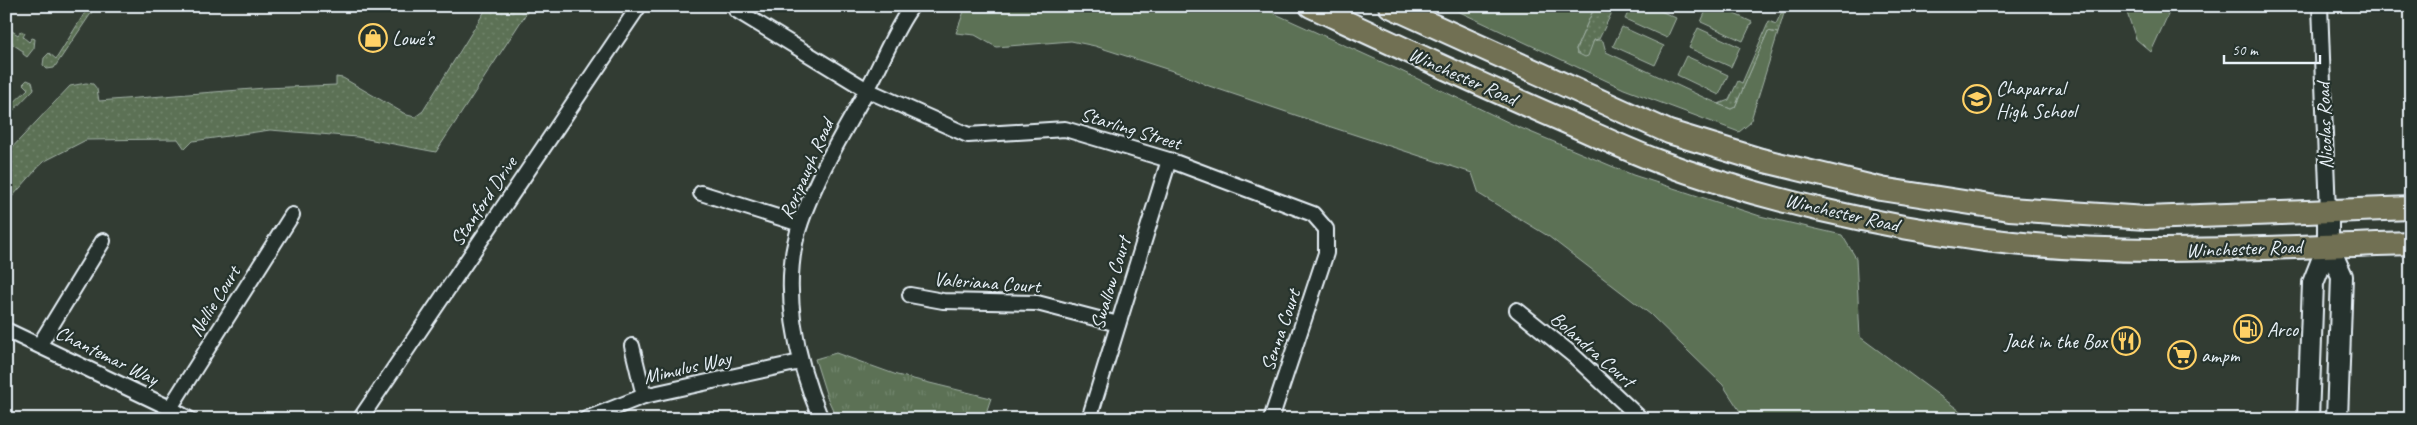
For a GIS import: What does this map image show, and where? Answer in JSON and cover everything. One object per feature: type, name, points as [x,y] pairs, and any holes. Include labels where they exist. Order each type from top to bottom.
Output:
[{"type":"main road","name":"Winchester Road","points":[[1311,6],[1478,83],[1657,161],[1754,191],[1876,222],[1986,240],[2048,246],[2148,250],[2411,243]]},
{"type":"main road","name":"Winchester Road","points":[[1390,6],[1669,132],[1761,160],[1881,189],[2009,209],[2146,218],[2411,208]]},
{"type":"main road","name":"Nicolas Road","points":[[2308,419],[2312,283],[2328,245],[2328,212]]},
{"type":"main road","name":"Nicolas Road","points":[[2328,245],[2342,276],[2337,419]]},
{"type":"street","name":"Stanford Drive","points":[[360,419],[638,6]]},
{"type":"street","name":"Roripaugh Road","points":[[821,419],[810,394],[800,362],[791,295],[793,259],[800,224],[829,156],[912,6]]},
{"type":"street","name":"Nicolas Road","points":[[2320,6],[2328,212]]},
{"type":"street","name":"Starling Street","points":[[736,10],[867,90],[968,135],[1065,128],[1169,160],[1313,214],[1326,229],[1326,253]]},
{"type":"street","name":"Swallow Court","points":[[1089,419],[1169,160]]},
{"type":"street","points":[[701,193],[800,224]]},
{"type":"street","name":"Nellie Court","points":[[170,408],[292,216]]},
{"type":"street","points":[[40,344],[103,241]]},
{"type":"street","name":"Senna Court","points":[[1271,419],[1326,253]]},
{"type":"street","name":"Valeriana Court","points":[[910,295],[943,301],[1036,303],[1118,324]]},
{"type":"street","name":"Bolandra Court","points":[[1517,310],[1574,356],[1641,419]]},
{"type":"street","name":"Chantemar Way","points":[[6,330],[40,344],[189,419]]},
{"type":"street","points":[[632,346],[644,396]]},
{"type":"street","name":"Mimulus Way","points":[[586,419],[644,396],[800,362]]},
{"type":"green space","points":[[89,6],[96,6],[54,68],[47,69],[43,65],[44,58],[49,53],[56,59]]},
{"type":"green space","points":[[488,6],[531,6],[436,152],[357,137],[270,130],[193,141],[185,149],[178,139],[86,140],[43,162],[12,197],[6,195],[6,154],[70,86],[86,83],[93,84],[97,89],[99,101],[265,88],[336,85],[336,77],[343,78],[407,115],[415,117],[423,111]]},
{"type":"green space","points":[[966,6],[1258,6],[1516,126],[1633,175],[1760,216],[1842,235],[1856,258],[1860,337],[1971,419],[1745,419],[1723,385],[1650,314],[1548,236],[1479,194],[1472,173],[1209,86],[1182,74],[1095,46],[1071,41],[996,47],[975,35],[956,33]]},
{"type":"green space","points":[[1447,6],[1595,6],[1576,49],[1577,53],[1592,41],[1603,41],[1606,52],[1731,109],[1735,107],[1768,31],[1778,33],[1750,123],[1739,132],[1624,89]]},
{"type":"green space","points":[[1595,6],[1615,6],[1599,39],[1594,40],[1588,56],[1585,57],[1577,53],[1576,49]]},
{"type":"green space","points":[[1631,6],[1650,6],[1676,18],[1667,38],[1625,19]]},
{"type":"green space","points":[[1708,6],[1717,6],[1752,22],[1743,41],[1701,22]]},
{"type":"green space","points":[[2172,6],[2151,52],[2136,39],[2125,7]]},
{"type":"green space","points":[[1783,9],[1785,10],[1778,33],[1768,31],[1735,107],[1731,109],[1718,104],[1729,100],[1738,81],[1742,83],[1769,21],[1776,24]]},
{"type":"green space","points":[[6,27],[18,35],[21,31],[25,33],[23,37],[29,42],[32,38],[35,39],[34,48],[27,57],[23,54],[23,51],[6,40]]},
{"type":"green space","points":[[1622,27],[1664,46],[1655,65],[1613,46]]},
{"type":"green space","points":[[1698,28],[1740,47],[1731,67],[1689,48]]},
{"type":"green space","points":[[1686,56],[1728,75],[1719,95],[1677,75]]},
{"type":"green space","points":[[27,80],[32,82],[34,89],[6,118],[6,110],[28,89],[23,84]]},
{"type":"green space","points":[[836,353],[897,375],[991,398],[984,419],[837,419],[827,397],[815,359]]},
{"type":"place","name":"Lowe's","points":[[373,38]]},
{"type":"place","name":"Chaparral High School","points":[[1977,99]]},
{"type":"place","name":"Arco","points":[[2248,329]]},
{"type":"place","name":"Jack in the Box","points":[[2126,341]]},
{"type":"place","name":"ampm","points":[[2182,355]]}]
